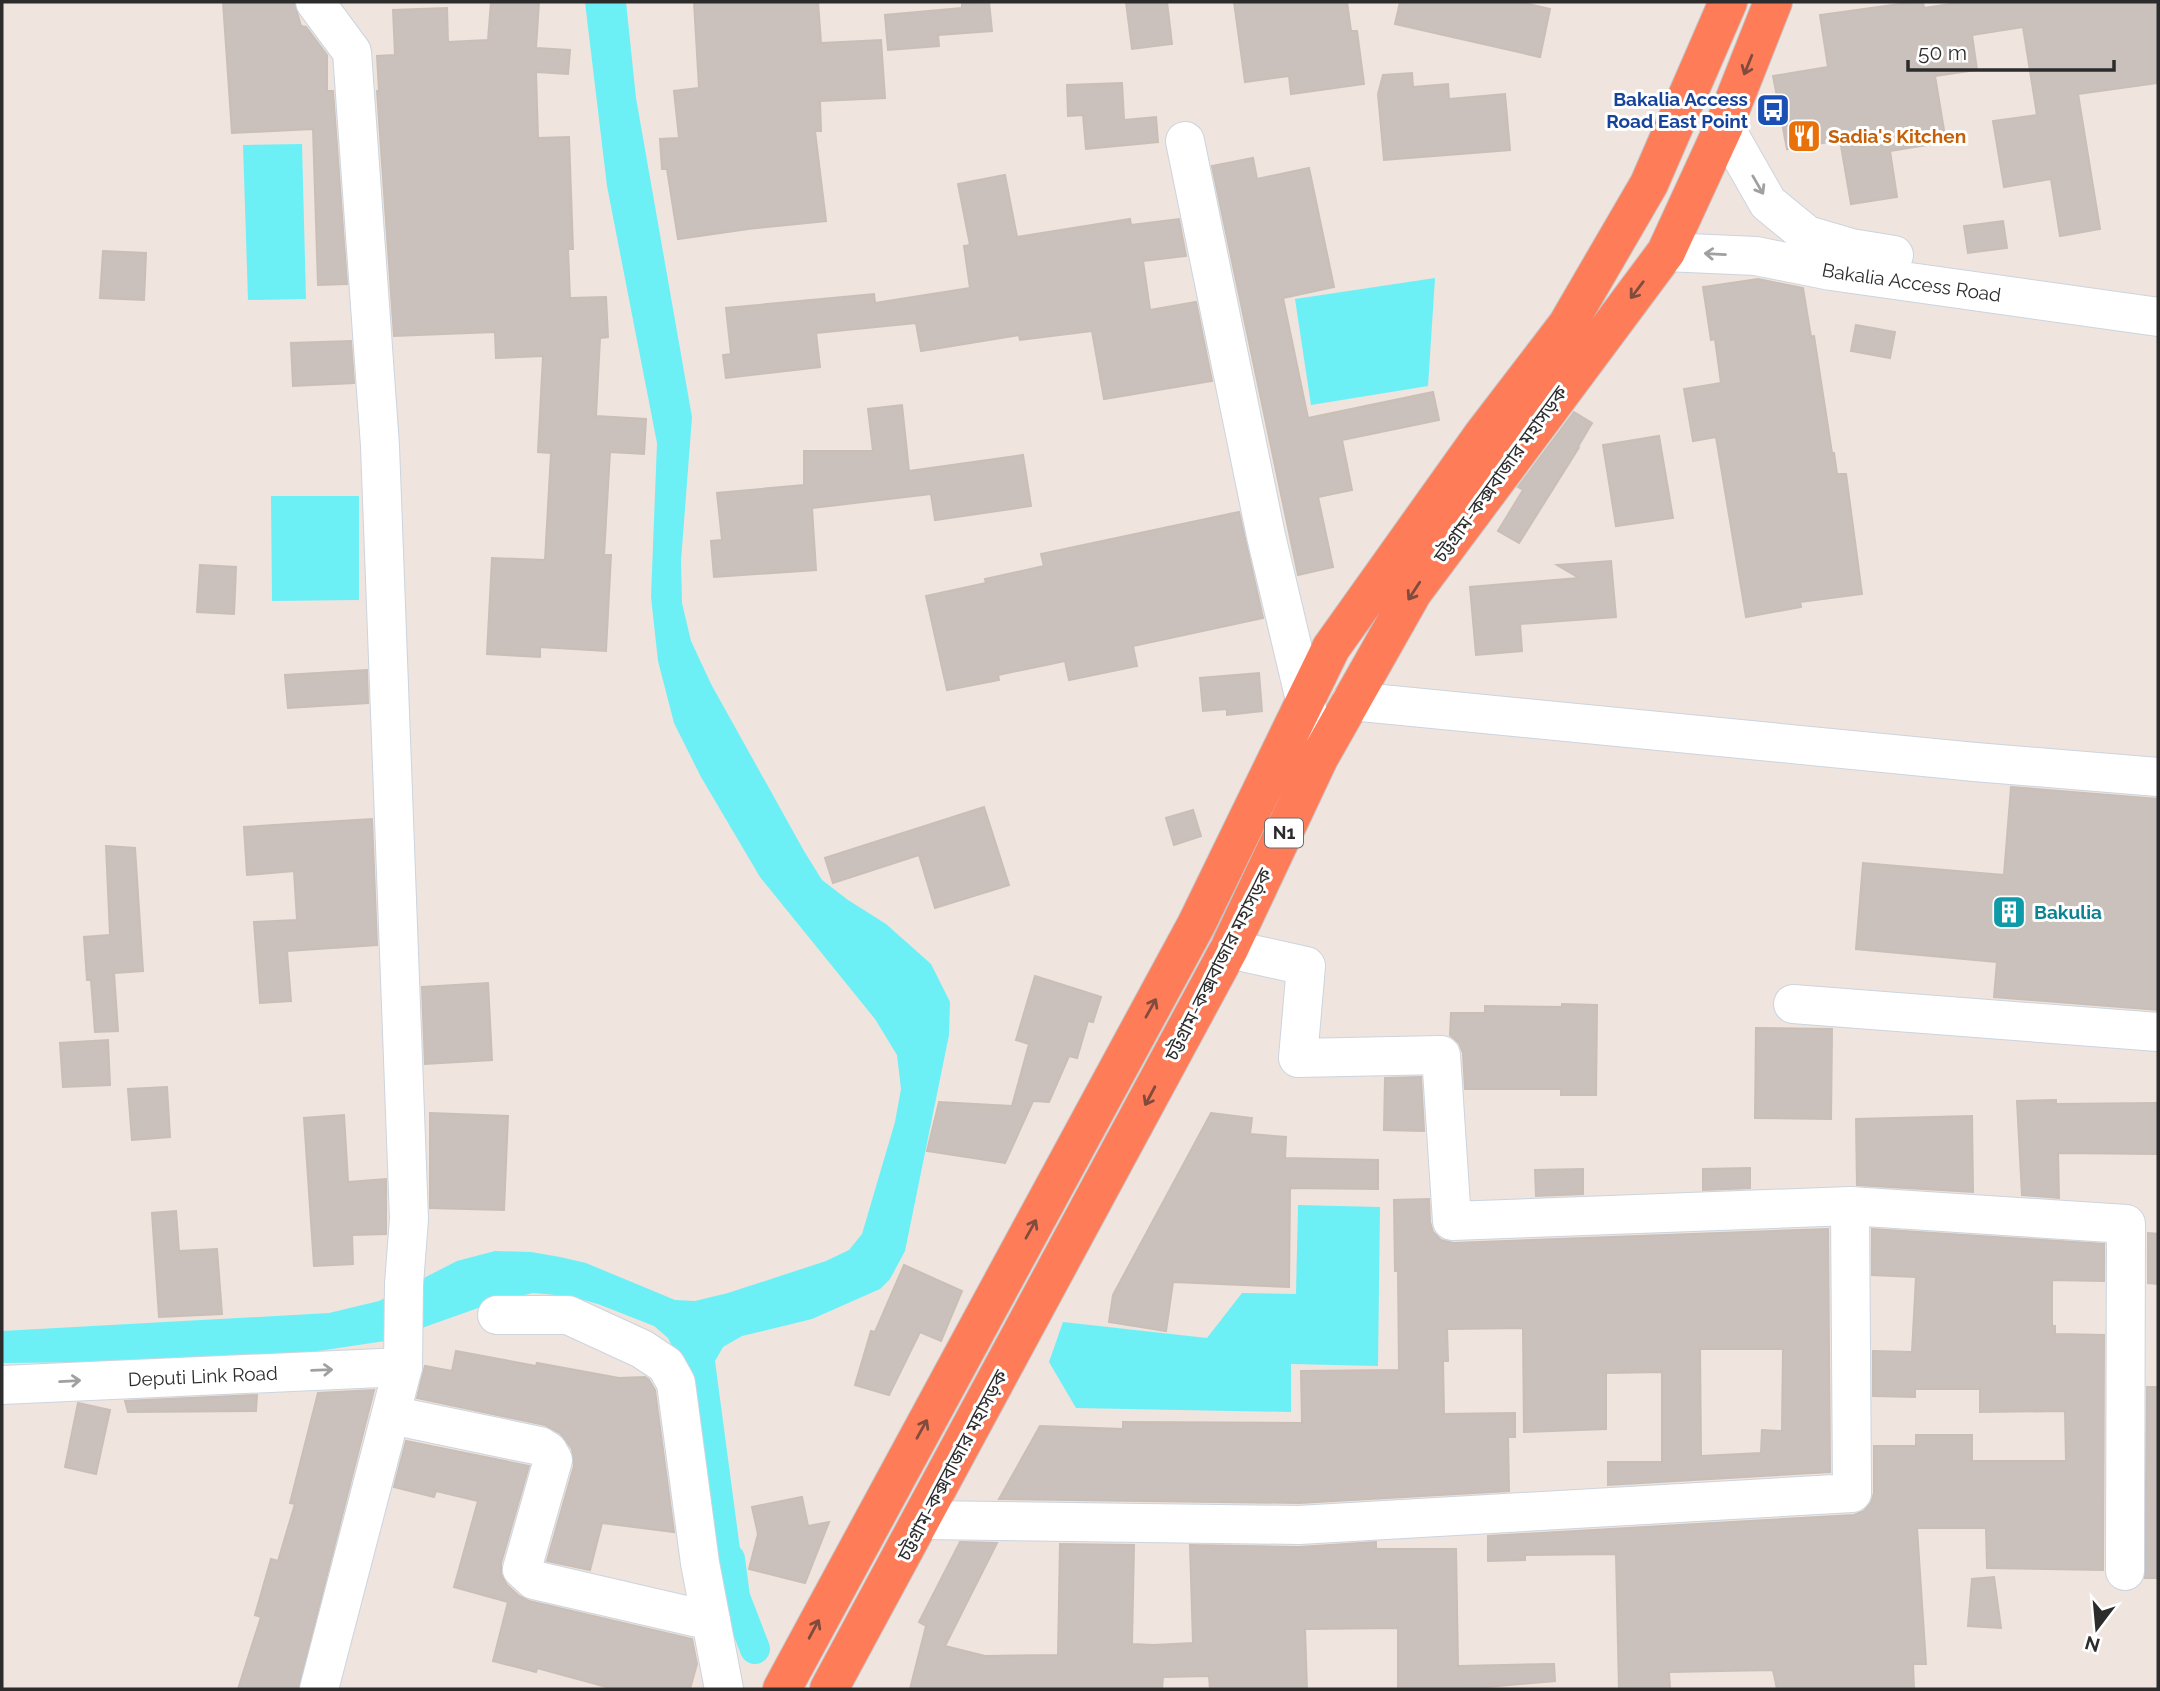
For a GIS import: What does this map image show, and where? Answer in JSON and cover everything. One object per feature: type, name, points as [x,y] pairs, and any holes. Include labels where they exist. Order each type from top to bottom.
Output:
[{"type":"highway","name":"চট্টগ্রাম-কক্সবাজার মহাসড়ক","points":[[782,1689],[1196,925],[1331,648],[1482,436],[1567,325],[1650,184],[1728,2]]},
{"type":"highway","name":"চট্টগ্রাম-কক্সবাজার মহাসড়ক","points":[[829,1689],[1229,949],[1319,758],[1413,592],[1666,252],[1724,126],[1773,2]]},
{"type":"street","points":[[316,2],[352,52],[376,391],[409,1219],[402,1353],[391,1415],[319,1689]]},
{"type":"street","name":"Bakalia Access Road","points":[[1724,126],[1768,202],[1807,235],[1816,253]]},
{"type":"street","points":[[1185,141],[1266,536],[1319,758]]},
{"type":"street","name":"Bakalia Access Road","points":[[1666,252],[1756,256],[1851,248],[2158,297]]},
{"type":"street","name":"Bakalia Access Road","points":[[1816,253],[2158,317]]},
{"type":"street","points":[[1351,701],[1961,761],[2158,777]]},
{"type":"street","points":[[1229,949],[1306,966],[1298,1058],[1441,1055],[1452,1221],[1850,1206],[2126,1224],[2125,1571]]},
{"type":"street","points":[[1793,1004],[2158,1032]]},
{"type":"street","points":[[922,1520],[1299,1525],[1852,1493],[1850,1206]]},
{"type":"street","points":[[497,1315],[568,1315],[642,1349],[666,1365],[676,1383],[700,1563],[724,1689]]},
{"type":"street","name":"Deputi Link Road","points":[[2,1385],[402,1353]]},
{"type":"street","points":[[391,1415],[540,1446],[548,1451],[553,1460],[522,1569],[534,1580],[711,1621]]},
{"type":"water","points":[[585,2],[626,2],[636,98],[692,417],[681,561],[682,603],[691,641],[711,684],[822,880],[886,924],[931,964],[950,1002],[949,1035],[905,1251],[890,1279],[880,1289],[812,1319],[742,1336],[723,1347],[715,1361],[744,1579],[744,1589],[735,1597],[723,1594],[676,1354],[668,1338],[654,1326],[598,1304],[568,1296],[533,1293],[498,1301],[385,1341],[305,1353],[192,1361],[2,1363],[2,1331],[329,1313],[379,1301],[457,1261],[495,1251],[531,1252],[586,1263],[675,1300],[695,1301],[826,1261],[849,1250],[862,1234],[895,1122],[901,1089],[897,1055],[875,1019],[760,877],[701,777],[674,723],[658,661],[651,597],[657,443],[607,186]]},
{"type":"water","points":[[302,144],[306,299],[248,300],[243,145]]},
{"type":"water","points":[[1435,278],[1428,386],[1311,405],[1295,299]]},
{"type":"water","points":[[271,496],[359,496],[359,600],[272,601]]},
{"type":"water","points":[[1298,1205],[1380,1207],[1378,1366],[1291,1364],[1291,1412],[1076,1408],[1049,1362],[1063,1322],[1207,1338],[1242,1293],[1296,1294]]},
{"type":"building","points":[[223,2],[294,2],[301,26],[306,27],[327,55],[327,91],[333,91],[347,284],[318,285],[313,129],[232,133]]},
{"type":"building","points":[[491,2],[539,2],[536,48],[570,50],[568,74],[536,72],[538,138],[569,137],[573,249],[568,249],[570,298],[606,297],[608,337],[600,338],[596,416],[646,419],[644,454],[610,452],[604,555],[611,555],[606,651],[540,647],[540,657],[487,654],[492,558],[545,560],[551,453],[538,452],[543,356],[496,358],[495,332],[394,336],[377,91],[377,56],[395,55],[393,10],[447,8],[448,42],[488,40]]},
{"type":"building","points":[[694,2],[818,2],[821,43],[881,40],[885,98],[820,101],[821,131],[815,131],[826,221],[678,239],[667,169],[662,169],[660,139],[679,138],[674,91],[699,88]]},
{"type":"building","points":[[989,2],[992,31],[938,35],[939,46],[888,50],[885,15],[962,8],[962,3]]},
{"type":"building","points":[[1126,2],[1167,2],[1172,44],[1132,49]]},
{"type":"building","points":[[1234,2],[1347,2],[1351,31],[1357,31],[1364,84],[1291,94],[1289,76],[1245,82]]},
{"type":"building","points":[[1400,2],[1520,2],[1550,9],[1540,57],[1395,24]]},
{"type":"building","points":[[1923,2],[1924,8],[1964,2],[2158,2],[2158,83],[2078,94],[2100,229],[2060,236],[2051,179],[2004,187],[1993,121],[2037,115],[2023,27],[1972,35],[1977,70],[1935,76],[1946,142],[1890,151],[1897,197],[1851,204],[1840,140],[1787,149],[1773,76],[1828,67],[1820,15]]},
{"type":"building","points":[[1412,73],[1413,87],[1448,84],[1449,99],[1505,94],[1510,150],[1384,160],[1378,94],[1383,75]]},
{"type":"building","points":[[1122,83],[1124,120],[1156,117],[1158,142],[1086,149],[1083,115],[1068,116],[1067,85]]},
{"type":"building","points":[[1253,158],[1257,179],[1309,168],[1334,287],[1283,298],[1308,418],[1433,392],[1439,420],[1342,440],[1352,490],[1318,497],[1333,567],[1298,575],[1212,166]]},
{"type":"building","points":[[1005,175],[1017,237],[1130,219],[1131,225],[1179,219],[1186,256],[1143,261],[1150,310],[1196,302],[1212,381],[1104,399],[1092,331],[1020,340],[1019,335],[921,351],[916,323],[816,333],[820,367],[726,378],[723,355],[731,354],[726,308],[874,294],[875,303],[970,288],[964,246],[970,245],[958,184]]},
{"type":"building","points":[[2003,221],[2007,248],[1968,253],[1964,226]]},
{"type":"building","points":[[103,251],[146,253],[144,300],[100,298]]},
{"type":"building","points":[[1758,279],[1803,288],[1811,337],[1814,336],[1832,453],[1837,474],[1846,474],[1862,594],[1800,602],[1801,607],[1746,617],[1716,437],[1693,441],[1684,389],[1721,383],[1715,339],[1711,340],[1703,287]]},
{"type":"building","points":[[1856,325],[1895,332],[1890,358],[1851,351]]},
{"type":"building","points":[[351,341],[354,383],[293,386],[291,343]]},
{"type":"building","points":[[902,405],[909,471],[1023,455],[1031,506],[935,520],[931,494],[812,508],[816,570],[714,577],[711,541],[722,540],[717,493],[804,485],[804,451],[873,451],[868,409]]},
{"type":"building","points":[[1574,412],[1592,423],[1519,543],[1498,531],[1523,490],[1518,487]]},
{"type":"building","points":[[1659,436],[1673,518],[1616,526],[1603,445]]},
{"type":"building","points":[[1239,512],[1263,618],[1133,646],[1137,666],[1069,680],[1065,661],[998,675],[999,680],[947,690],[926,596],[986,583],[985,579],[1044,566],[1041,554]]},
{"type":"building","points":[[1611,561],[1616,617],[1520,624],[1522,651],[1476,655],[1470,587],[1579,578],[1557,565]]},
{"type":"building","points":[[200,565],[236,567],[234,614],[197,612]]},
{"type":"building","points":[[367,670],[368,703],[288,708],[285,675]]},
{"type":"building","points":[[1259,673],[1262,711],[1227,715],[1227,709],[1203,711],[1200,678]]},
{"type":"building","name":"Bakulia","points":[[2011,787],[2158,799],[2158,1010],[1994,997],[1997,962],[1856,949],[1863,863],[2004,875]]},
{"type":"building","points":[[984,807],[1009,885],[935,908],[919,855],[833,883],[825,858]]},
{"type":"building","points":[[1193,810],[1201,836],[1174,845],[1166,818]]},
{"type":"building","points":[[372,819],[377,945],[287,951],[291,1001],[260,1003],[254,922],[297,920],[294,871],[247,875],[244,827]]},
{"type":"building","points":[[106,846],[135,848],[143,971],[114,973],[118,1031],[95,1032],[84,937],[110,935]]},
{"type":"building","points":[[1035,976],[1101,997],[1093,1022],[1088,1021],[1077,1058],[1069,1056],[1049,1102],[1033,1101],[1005,1163],[927,1151],[939,1102],[1012,1106],[1029,1044],[1016,1040]]},
{"type":"building","points":[[488,983],[492,1060],[425,1064],[422,987]]},
{"type":"building","points":[[1562,1004],[1597,1005],[1596,1095],[1561,1095],[1561,1089],[1465,1089],[1463,1053],[1459,1043],[1450,1035],[1451,1013],[1485,1013],[1485,1006],[1562,1007]]},
{"type":"building","points":[[1756,1028],[1832,1029],[1831,1119],[1755,1118]]},
{"type":"building","points":[[108,1040],[110,1085],[63,1087],[60,1043]]},
{"type":"building","points":[[1421,1077],[1424,1131],[1384,1130],[1385,1078]]},
{"type":"building","points":[[167,1087],[170,1137],[132,1140],[128,1089]]},
{"type":"building","points":[[2056,1100],[2056,1104],[2158,1103],[2158,1154],[2058,1153],[2059,1198],[2022,1195],[2017,1101]]},
{"type":"building","points":[[430,1113],[508,1116],[504,1210],[430,1208]]},
{"type":"building","points":[[1211,1113],[1252,1118],[1250,1134],[1286,1137],[1285,1158],[1378,1160],[1378,1189],[1290,1188],[1289,1287],[1173,1282],[1166,1331],[1109,1322],[1113,1295]]},
{"type":"building","points":[[344,1115],[348,1182],[386,1179],[386,1234],[352,1235],[353,1264],[314,1266],[304,1118]]},
{"type":"building","points":[[1972,1116],[1973,1192],[1857,1185],[1856,1119]]},
{"type":"building","points":[[1750,1168],[1750,1188],[1703,1190],[1703,1169]]},
{"type":"building","points":[[1583,1169],[1583,1194],[1536,1196],[1535,1170]]},
{"type":"building","points":[[1429,1199],[1433,1232],[1441,1240],[1453,1243],[1828,1229],[1830,1472],[1608,1485],[1608,1462],[1662,1462],[1662,1372],[1606,1373],[1606,1429],[1524,1432],[1523,1328],[1447,1329],[1448,1361],[1443,1361],[1444,1414],[1515,1413],[1515,1437],[1508,1437],[1509,1491],[1299,1503],[999,1499],[1040,1426],[1123,1429],[1123,1422],[1302,1423],[1301,1371],[1399,1370],[1394,1200]],"holes":[[[1700,1349],[1783,1349],[1782,1431],[1762,1430],[1761,1453],[1701,1456]]]},
{"type":"building","points":[[176,1211],[179,1251],[217,1249],[222,1314],[159,1317],[152,1213]]},
{"type":"building","points":[[1872,1229],[2104,1244],[2104,1281],[2052,1280],[2052,1326],[2055,1326],[2055,1334],[2104,1335],[2103,1570],[1987,1568],[1986,1528],[1917,1528],[1926,1664],[1913,1664],[1914,1689],[1777,1689],[1773,1670],[1669,1672],[1670,1689],[1619,1689],[1616,1554],[1525,1555],[1525,1560],[1488,1561],[1488,1536],[1854,1515],[1864,1511],[1871,1503],[1874,1493],[1874,1446],[1916,1446],[1916,1435],[1972,1435],[1972,1461],[2066,1461],[2065,1411],[1980,1412],[1980,1389],[1915,1389],[1915,1397],[1873,1396],[1873,1351],[1912,1352],[1916,1277],[1872,1275]]},
{"type":"building","points":[[2148,1233],[2158,1234],[2158,1284],[2148,1283]]},
{"type":"building","points":[[904,1265],[962,1291],[941,1341],[920,1332],[889,1395],[855,1385],[871,1331],[875,1332]]},
{"type":"building","points":[[456,1351],[536,1366],[537,1363],[619,1378],[645,1377],[649,1380],[655,1390],[674,1532],[602,1523],[590,1570],[547,1561],[574,1466],[572,1449],[560,1433],[545,1425],[417,1398],[425,1366],[452,1371]]},
{"type":"building","points":[[2147,1387],[2158,1387],[2158,1578],[2145,1578]]},
{"type":"building","points":[[374,1390],[298,1689],[238,1689],[261,1617],[255,1615],[271,1559],[278,1561],[295,1504],[290,1503],[318,1393]]},
{"type":"building","points":[[257,1395],[256,1411],[128,1412],[125,1401]]},
{"type":"building","points":[[78,1403],[110,1410],[96,1474],[65,1467]]},
{"type":"building","points":[[406,1441],[529,1466],[501,1563],[501,1574],[507,1585],[529,1601],[692,1639],[697,1664],[690,1689],[614,1689],[537,1668],[536,1672],[493,1661],[508,1602],[454,1587],[478,1501],[436,1491],[434,1497],[394,1487]]},
{"type":"building","points":[[802,1497],[808,1526],[829,1522],[805,1583],[749,1569],[758,1534],[752,1507]]},
{"type":"building","points":[[960,1542],[997,1543],[945,1646],[985,1656],[1058,1655],[1060,1544],[1134,1545],[1132,1644],[1154,1645],[1193,1643],[1190,1545],[1299,1547],[1376,1542],[1376,1549],[1456,1549],[1458,1666],[1554,1664],[1555,1681],[1465,1689],[1398,1689],[1398,1628],[1305,1629],[1307,1689],[1210,1689],[1209,1676],[1163,1677],[1162,1689],[910,1689],[926,1626],[919,1622]]},
{"type":"building","points":[[1994,1577],[2001,1628],[1968,1626],[1972,1579]]},
{"type":"waterway","points":[[730,1559],[735,1597],[755,1649]]},
{"type":"place","name":"Bakalia Access Road East Point","points":[[1773,110]]},
{"type":"place","name":"Sadia's Kitchen","points":[[1804,136]]},
{"type":"place","name":"Bakulia","points":[[2009,912]]}]
